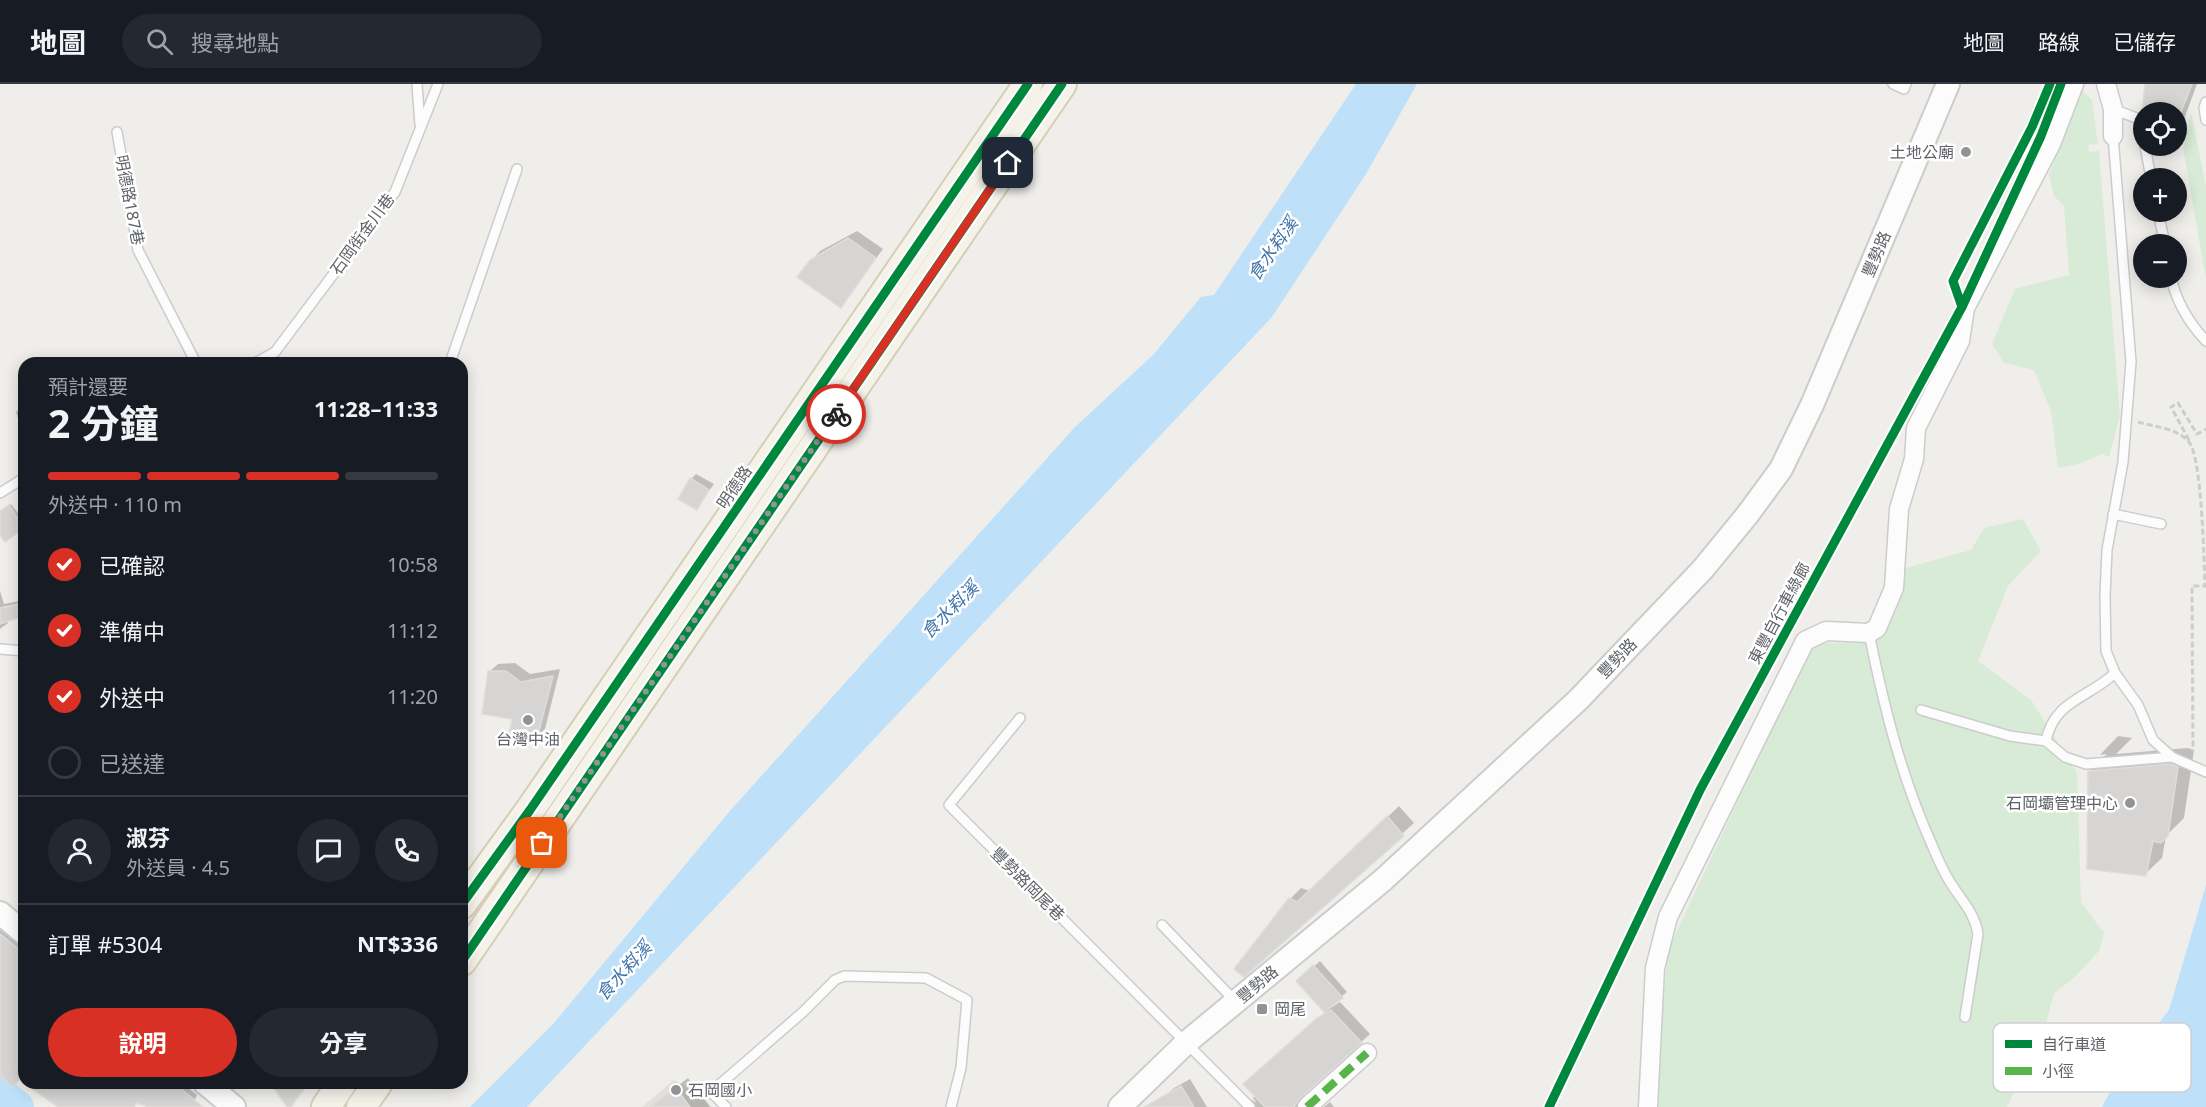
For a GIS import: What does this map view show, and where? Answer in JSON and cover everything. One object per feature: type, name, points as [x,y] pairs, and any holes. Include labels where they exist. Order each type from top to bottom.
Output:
[{"type":"main road","name":"明德路","points":[[468,895],[632,661],[1028,84]]},
{"type":"main road","points":[[468,951],[1062,84]]},
{"type":"main road","points":[[632,661],[657,676]]},
{"type":"main road","points":[[326,1107],[338,1089]]},
{"type":"main road","points":[[361,1107],[374,1089]]},
{"type":"street","name":"豐勢路","points":[[1119,1107],[1187,1042],[1383,880],[1578,700],[1703,569],[1748,514],[1781,469],[1812,405],[1948,84]]},
{"type":"street","points":[[1648,1107],[1654,968],[1668,917],[1804,641],[1826,631],[1869,633],[1877,628],[1894,588],[1899,509],[1914,459],[1916,428],[1959,341],[1965,308],[2050,144],[2074,84]]},
{"type":"street","points":[[2106,84],[2113,109],[2113,136]]},
{"type":"street","points":[[0,913],[18,928]]},
{"type":"street","points":[[1307,1107],[1367,1053]]},
{"type":"street","points":[[212,1089],[234,1107]]},
{"type":"lane","points":[[417,84],[420,128]]},
{"type":"lane","name":"石岡街金川巷","points":[[265,357],[274,352],[395,192],[438,84]]},
{"type":"lane","points":[[1893,84],[1904,89],[1906,84]]},
{"type":"lane","points":[[2206,102],[2204,108],[2206,120]]},
{"type":"lane","points":[[2113,109],[2133,117]]},
{"type":"lane","name":"明德路187巷","points":[[117,132],[138,250],[193,357]]},
{"type":"lane","points":[[2113,136],[2131,362],[2128,420],[2113,514],[2105,596],[2106,651],[2115,673],[2138,705],[2153,740],[2172,757],[2202,771]]},
{"type":"lane","points":[[452,357],[517,169]]},
{"type":"lane","points":[[2173,288],[2176,299],[2187,319],[2206,341]]},
{"type":"lane","points":[[0,493],[18,482]]},
{"type":"lane","points":[[2113,514],[2161,524]]},
{"type":"lane","points":[[1869,633],[1888,723],[1910,790],[1948,880],[1974,917],[1977,926],[1978,934],[1965,1017]]},
{"type":"lane","points":[[0,649],[18,650]]},
{"type":"lane","points":[[2046,741],[2048,732],[2063,708],[2105,683],[2115,673]]},
{"type":"lane","points":[[1921,710],[2010,736],[2046,741],[2065,757],[2086,764],[2172,757]]},
{"type":"lane","name":"豐勢路岡尾巷","points":[[1020,718],[949,805],[1187,1042]]},
{"type":"lane","points":[[1162,925],[1236,1002]]},
{"type":"lane","points":[[726,1107],[711,1092],[803,1012],[835,980],[844,976],[926,978],[967,1000],[961,1068],[951,1107]]},
{"type":"lane","points":[[1187,1042],[1250,1107]]},
{"type":"path","points":[[2202,771],[2191,743],[2192,586],[2205,586],[2203,521],[2191,444],[2171,407],[2178,403],[2198,434],[2206,429]]},
{"type":"path","points":[[2128,420],[2178,432],[2191,444]]},
{"type":"shaded area","name":"石岡國小","points":[[674,1080],[705,1099],[712,1107],[642,1107]]},
{"type":"green space","points":[[2081,90],[2092,100],[2098,144],[2088,145],[2089,152],[2099,151],[2120,416],[2109,457],[2102,454],[2079,464],[2058,468],[2051,411],[2034,370],[2004,363],[1992,344],[2015,289],[2069,275],[2064,206],[2054,196],[2049,175]]},
{"type":"green space","points":[[2191,113],[2206,186],[2206,279],[2184,156],[2187,156],[2187,130]]},
{"type":"green space","points":[[2023,519],[2041,551],[2008,586],[1978,661],[2031,700],[2077,773],[2081,902],[2104,933],[2099,951],[2074,978],[2054,993],[2046,1023],[1993,1023],[1993,1092],[2014,1092],[2007,1107],[1654,1107],[1668,950],[1810,647],[1827,643],[1851,643],[1874,635],[1890,616],[1906,568],[1971,550],[1984,528]]},
{"type":"water","name":"食水嵙溪","points":[[1356,84],[1417,84],[1366,174],[1272,317],[527,1107],[470,1107],[554,1023],[729,812],[1075,427],[1153,355],[1201,297],[1214,295]]},
{"type":"water","points":[[2206,885],[2206,1107],[2102,1107],[2110,1092],[2191,1092],[2191,1023],[2159,1023],[2169,1010]]},
{"type":"building","points":[[2145,84],[2192,84],[2185,102],[2143,102]]},
{"type":"building","points":[[848,238],[876,258],[841,308],[797,277],[810,260]]},
{"type":"building","points":[[690,478],[709,490],[697,510],[678,499]]},
{"type":"building","points":[[9,505],[18,519],[18,532],[5,542],[0,535],[0,511]]},
{"type":"building","points":[[18,604],[18,618],[0,624],[0,608]]},
{"type":"building","points":[[488,671],[506,671],[521,682],[553,676],[537,739],[507,744],[512,719],[482,714]]},
{"type":"building","name":"石岡壩管理中心","points":[[2171,764],[2178,767],[2168,836],[2161,843],[2153,841],[2146,876],[2087,869],[2088,771]]},
{"type":"building","points":[[1387,816],[1404,836],[1244,977],[1234,969],[1289,898],[1297,902]]},
{"type":"building","points":[[0,934],[18,948],[18,1081],[13,1087],[0,1076]]},
{"type":"building","points":[[1313,965],[1343,998],[1324,1012],[1296,981]]},
{"type":"building","points":[[1331,1010],[1362,1043],[1299,1099],[1294,1107],[1265,1107],[1243,1084],[1317,1018]]},
{"type":"building","points":[[1181,1086],[1194,1107],[1144,1107]]},
{"type":"building","points":[[676,1088],[690,1107],[651,1107]]},
{"type":"building","points":[[32,1089],[181,1089],[203,1107],[149,1107],[137,1103],[134,1107],[58,1107]]},
{"type":"building","points":[[274,1089],[303,1089],[291,1107],[287,1107]]},
{"type":"waterway","points":[[0,1092],[18,1107]]},
{"type":"marked path","points":[[1307,1107],[1367,1053]]},
{"type":"cycle path","points":[[468,896],[530,810],[1028,84]]},
{"type":"cycle path","points":[[468,952],[1062,84]]},
{"type":"cycle path","points":[[1962,307],[1953,281],[2032,127],[2050,84]]},
{"type":"cycle path","name":"東豐自行車綠廊","points":[[1549,1107],[1700,790],[1962,307],[2041,136],[2061,84]]},
{"type":"way so far","points":[[542,843],[836,414]]},
{"type":"place","name":"土地公廟","points":[[1966,152]]},
{"type":"place","name":"台灣中油","points":[[528,720]]},
{"type":"place","name":"石岡壩管理中心","points":[[2130,803]]},
{"type":"place","name":"岡尾","points":[[1262,1009]]},
{"type":"place","name":"石岡國小","points":[[676,1090]]},
{"type":"route","points":[[836,414],[1008,163]]}]
